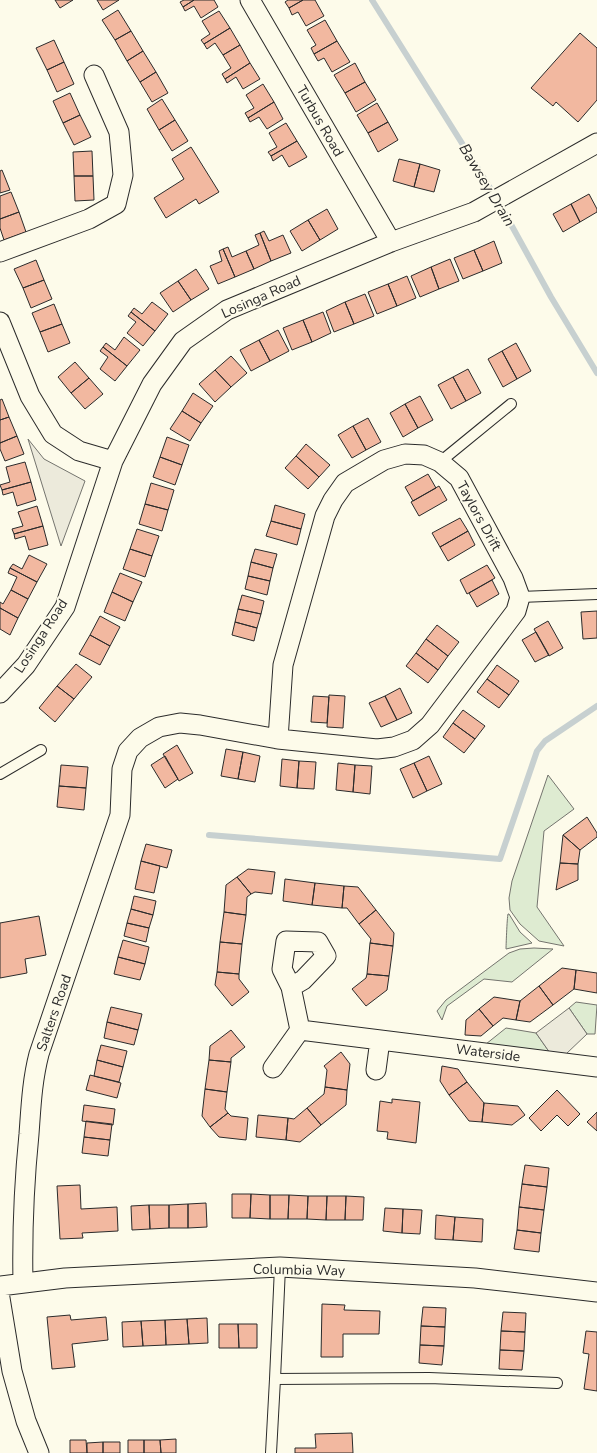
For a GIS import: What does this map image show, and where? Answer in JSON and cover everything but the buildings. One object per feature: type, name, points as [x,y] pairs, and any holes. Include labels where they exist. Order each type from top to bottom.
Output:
[{"type":"street","name":"Turbus Road","points":[[250,0],[391,242]]},
{"type":"street","points":[[0,252],[89,219],[116,204],[123,175],[119,132],[94,75]]},
{"type":"street","name":"Losinga Road","points":[[0,694],[26,665],[65,607],[114,461],[152,384],[183,341],[228,310],[391,242],[474,212],[597,143]]},
{"type":"street","points":[[0,322],[30,396],[53,434],[79,451],[114,461]]},
{"type":"street","name":"Taylors Drift","points":[[278,739],[283,665],[325,516],[333,500],[346,483],[384,460],[405,454],[424,455],[440,462],[458,478],[514,578],[520,597]]},
{"type":"street","points":[[278,739],[377,748],[394,747],[413,740],[430,725],[516,611],[520,597]]},
{"type":"street","name":"Salters Road","points":[[23,1283],[22,1243],[25,1176],[34,1075],[39,1054],[120,815],[122,769],[128,751],[140,738],[159,727],[180,723],[278,739]]},
{"type":"street","points":[[274,1068],[300,1030],[291,987]]},
{"type":"street","name":"Waterside","points":[[300,1030],[597,1067]]},
{"type":"street","points":[[376,1070],[380,1040]]},
{"type":"street","name":"Columbia Way","points":[[0,1286],[64,1278],[280,1267],[475,1278],[597,1292]]},
{"type":"street","points":[[0,1298],[12,1370],[26,1421],[39,1453]]},
{"type":"lane","points":[[440,462],[511,404]]},
{"type":"lane","points":[[520,597],[597,594]]},
{"type":"lane","points":[[0,774],[41,750]]},
{"type":"lane","points":[[271,1453],[280,1267]]},
{"type":"lane","points":[[275,1380],[429,1378],[557,1383]]},
{"type":"green space","points":[[548,775],[574,809],[544,831],[537,907],[564,946],[539,941],[520,924],[510,910],[509,898],[512,881]]},
{"type":"green space","points":[[508,914],[520,932],[532,943],[506,949]]},
{"type":"green space","points":[[520,949],[553,949],[512,982],[484,979],[447,1006],[442,1020],[437,1011],[446,1000],[509,953]]},
{"type":"green space","points":[[576,1002],[597,1005],[595,1034],[587,1034],[569,1008]]},
{"type":"green space","points":[[506,1028],[536,1033],[550,1053],[486,1044]]},
{"type":"shaded area","points":[[28,439],[44,459],[85,481],[61,546]]},
{"type":"shaded area","points":[[569,1008],[587,1034],[566,1054],[550,1053],[536,1033]]},
{"type":"waterway","name":"Bawsey Drain","points":[[372,0],[497,199],[551,297],[597,373]]},
{"type":"waterway","points":[[209,835],[500,859],[537,751],[545,741],[597,706]]}]
